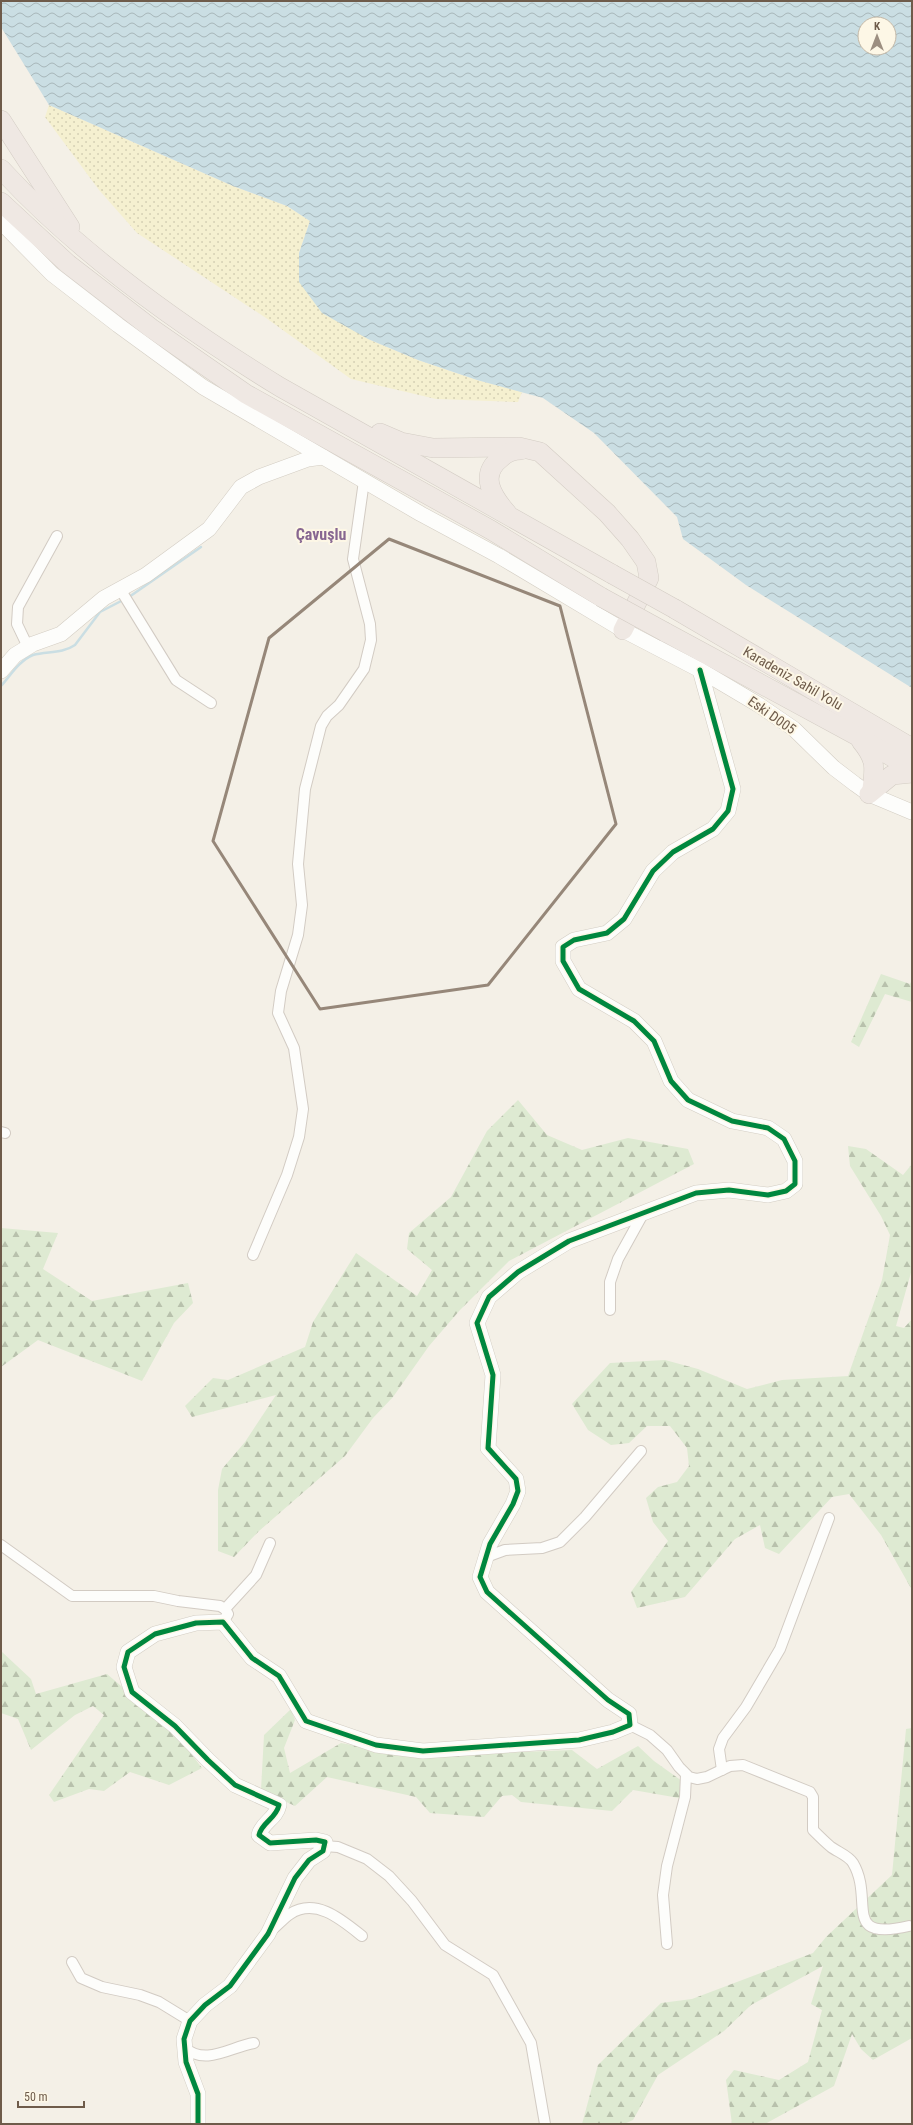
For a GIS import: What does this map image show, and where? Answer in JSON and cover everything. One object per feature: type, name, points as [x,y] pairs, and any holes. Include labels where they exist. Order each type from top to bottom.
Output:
[{"type":"highway","points":[[1,120],[83,246]]},
{"type":"highway","points":[[1,169],[83,246],[128,282],[233,358],[326,413],[401,442],[433,448],[519,447],[540,452],[607,513],[630,538],[646,562],[649,578],[623,630]]},
{"type":"highway","points":[[1,202],[68,264],[150,328],[246,394],[491,530],[601,597],[859,737],[912,769]]},
{"type":"highway","name":"Karadeniz Sahil Yolu","points":[[326,413],[512,519],[675,609],[912,748]]},
{"type":"highway","points":[[512,519],[498,502],[490,489],[488,481],[490,470],[506,454],[518,450],[540,452]]},
{"type":"highway","points":[[859,737],[870,752],[874,761],[875,769],[870,791]]},
{"type":"highway","points":[[870,791],[892,776],[912,773]]},
{"type":"street","name":"Eski D005","points":[[1,222],[52,274],[146,346],[204,387],[364,481],[499,556],[623,630],[700,670],[777,716],[794,729],[834,768],[870,791],[912,812]]},
{"type":"street","points":[[1,671],[15,655],[28,647],[61,634],[104,598],[146,575],[209,529],[241,486],[259,477],[308,459],[323,457]]},
{"type":"street","points":[[253,1255],[287,1175],[299,1137],[303,1109],[294,1048],[278,1013],[282,991],[298,935],[302,905],[298,864],[305,789],[321,726],[327,716],[339,705],[364,669],[371,640],[370,624],[353,559],[364,481]]},
{"type":"street","points":[[28,647],[17,624],[18,607],[58,536]]},
{"type":"street","points":[[120,589],[132,611],[176,680],[211,704]]},
{"type":"street","points":[[630,1725],[629,1714],[608,1700],[487,1592],[480,1577],[490,1544],[514,1504],[518,1491],[516,1479],[488,1448],[493,1375],[477,1323],[489,1297],[518,1272],[569,1241],[696,1193],[729,1190],[768,1195],[786,1191],[795,1184],[796,1161],[784,1139],[768,1128],[732,1121],[688,1100],[672,1081],[654,1041],[634,1021],[579,989],[563,961],[563,948],[574,940],[607,933],[624,918],[653,871],[673,852],[713,829],[728,811],[733,789],[700,670]]},
{"type":"street","points":[[610,1310],[610,1282],[618,1259],[644,1212]]},
{"type":"street","points":[[486,1557],[504,1550],[542,1548],[560,1542],[585,1517],[641,1451]]},
{"type":"street","points":[[722,1770],[719,1749],[723,1738],[746,1707],[780,1649],[829,1518]]},
{"type":"street","points":[[198,2124],[198,2094],[186,2062],[184,2048],[184,2039],[190,2021],[205,2005],[230,1986],[268,1934],[295,1878],[309,1860],[323,1851],[325,1842],[316,1840],[270,1843],[259,1835],[261,1828],[277,1814],[279,1805],[235,1784],[208,1760],[175,1726],[132,1692],[124,1667],[128,1652],[155,1634],[224,1616],[256,1575],[270,1543]]},
{"type":"street","points":[[1,1545],[72,1596],[154,1596],[220,1606],[224,1616],[252,1658],[279,1676],[306,1721],[376,1745],[423,1751],[579,1740],[613,1732],[630,1725],[650,1735],[667,1750],[686,1774],[696,1779],[707,1777],[730,1766],[743,1765],[810,1792],[812,1797],[813,1830],[830,1846],[852,1862],[859,1876],[862,1914],[869,1926],[876,1930],[891,1930],[910,1926]]},
{"type":"street","points":[[668,1944],[663,1895],[667,1866],[685,1797],[686,1774]]},
{"type":"street","points":[[324,1846],[338,1847],[367,1858],[398,1886],[446,1945],[493,1975],[531,2044],[545,2124]]},
{"type":"street","points":[[268,1934],[290,1914],[302,1909],[318,1908],[337,1917],[362,1936]]},
{"type":"street","points":[[72,1962],[81,1978],[102,1987],[140,1995],[159,2002],[190,2021]]},
{"type":"street","points":[[184,2048],[195,2055],[211,2056],[240,2045],[254,2043]]},
{"type":"highlighted area","points":[[389,539],[560,606],[616,824],[488,985],[320,1009],[213,841],[269,638]]},
{"type":"green space","points":[[881,974],[910,984],[912,980],[912,1002],[885,994],[859,1047],[851,1042]]},
{"type":"green space","points":[[518,1100],[547,1135],[582,1150],[628,1138],[688,1149],[694,1164],[509,1261],[460,1310],[429,1346],[393,1397],[373,1418],[345,1456],[259,1531],[234,1557],[218,1551],[218,1490],[222,1469],[245,1442],[276,1395],[192,1417],[185,1406],[213,1378],[228,1380],[305,1347],[313,1322],[356,1253],[417,1296],[432,1270],[407,1249],[409,1233],[451,1197],[487,1131]]},
{"type":"green space","points":[[848,1146],[866,1149],[903,1175],[912,1164],[912,1269],[896,1326],[904,1328],[912,1319],[912,1590],[881,1535],[849,1494],[832,1497],[779,1554],[765,1548],[760,1525],[735,1539],[685,1597],[637,1608],[631,1592],[668,1541],[653,1522],[646,1498],[658,1487],[677,1482],[689,1466],[687,1448],[670,1426],[647,1426],[629,1443],[611,1445],[588,1430],[572,1404],[610,1363],[665,1360],[698,1369],[747,1389],[782,1380],[848,1376],[882,1280],[890,1235],[881,1216],[850,1166]]},
{"type":"green space","points":[[1,1228],[58,1233],[43,1269],[92,1301],[188,1283],[193,1303],[174,1323],[142,1381],[38,1340],[1,1367]]},
{"type":"green space","points":[[1,1651],[31,1679],[36,1694],[107,1674],[173,1730],[202,1768],[169,1785],[130,1772],[104,1791],[89,1789],[54,1802],[49,1795],[104,1715],[93,1706],[75,1715],[31,1750],[18,1719],[1,1713]]},
{"type":"green space","points":[[291,1709],[295,1720],[284,1748],[290,1773],[341,1743],[413,1756],[572,1750],[597,1769],[638,1746],[654,1761],[682,1781],[679,1798],[633,1790],[612,1811],[521,1802],[512,1795],[502,1796],[484,1817],[430,1813],[416,1797],[327,1777],[295,1806],[261,1790],[264,1735]]},
{"type":"green space","points":[[912,1728],[912,2038],[873,2060],[861,2049],[852,2034],[834,2086],[765,2124],[732,2124],[726,2080],[734,2070],[779,2080],[808,2062],[822,2010],[811,2004],[823,1966],[751,2005],[724,2031],[658,2075],[633,2120],[624,2124],[582,2124],[598,2065],[661,2003],[692,1999],[813,1953],[826,1937],[892,1875],[906,1729]]},
{"type":"sand","points":[[49,105],[233,186],[287,206],[310,221],[299,253],[368,339],[418,360],[477,380],[522,392],[518,402],[436,399],[351,379],[266,318],[137,233],[99,190],[45,117]]},
{"type":"water","points":[[1,1],[912,1],[912,688],[746,585],[683,539],[677,517],[594,433],[543,398],[477,380],[418,360],[368,339],[322,313],[299,282],[299,253],[310,221],[287,206],[233,186],[49,105],[1,27]]},
{"type":"waterway","points":[[129,597],[201,547]]},
{"type":"waterway","points":[[1,686],[28,657],[65,650],[75,645],[100,612],[125,599]]},
{"type":"cycle path","points":[[198,2124],[198,2094],[186,2062],[184,2039],[190,2021],[205,2005],[230,1986],[268,1934],[295,1878],[309,1860],[323,1851],[325,1842],[316,1840],[270,1843],[259,1835],[263,1827],[275,1814],[279,1805],[235,1785],[175,1726],[132,1692],[124,1667],[128,1652],[155,1634],[196,1623],[223,1622],[252,1658],[279,1676],[306,1721],[376,1745],[423,1751],[579,1740],[613,1732],[630,1725],[629,1714],[608,1700],[487,1592],[480,1577],[490,1544],[513,1504],[518,1491],[516,1479],[488,1448],[493,1375],[477,1323],[489,1297],[518,1272],[569,1241],[696,1193],[729,1190],[768,1195],[786,1191],[795,1184],[795,1161],[784,1139],[768,1128],[732,1121],[688,1100],[671,1081],[654,1041],[634,1021],[579,989],[563,961],[563,947],[574,940],[607,933],[624,919],[653,871],[673,852],[713,829],[728,811],[733,789],[700,670]]},
{"type":"district","name":"Çavuşlu","points":[[321,534]]}]
